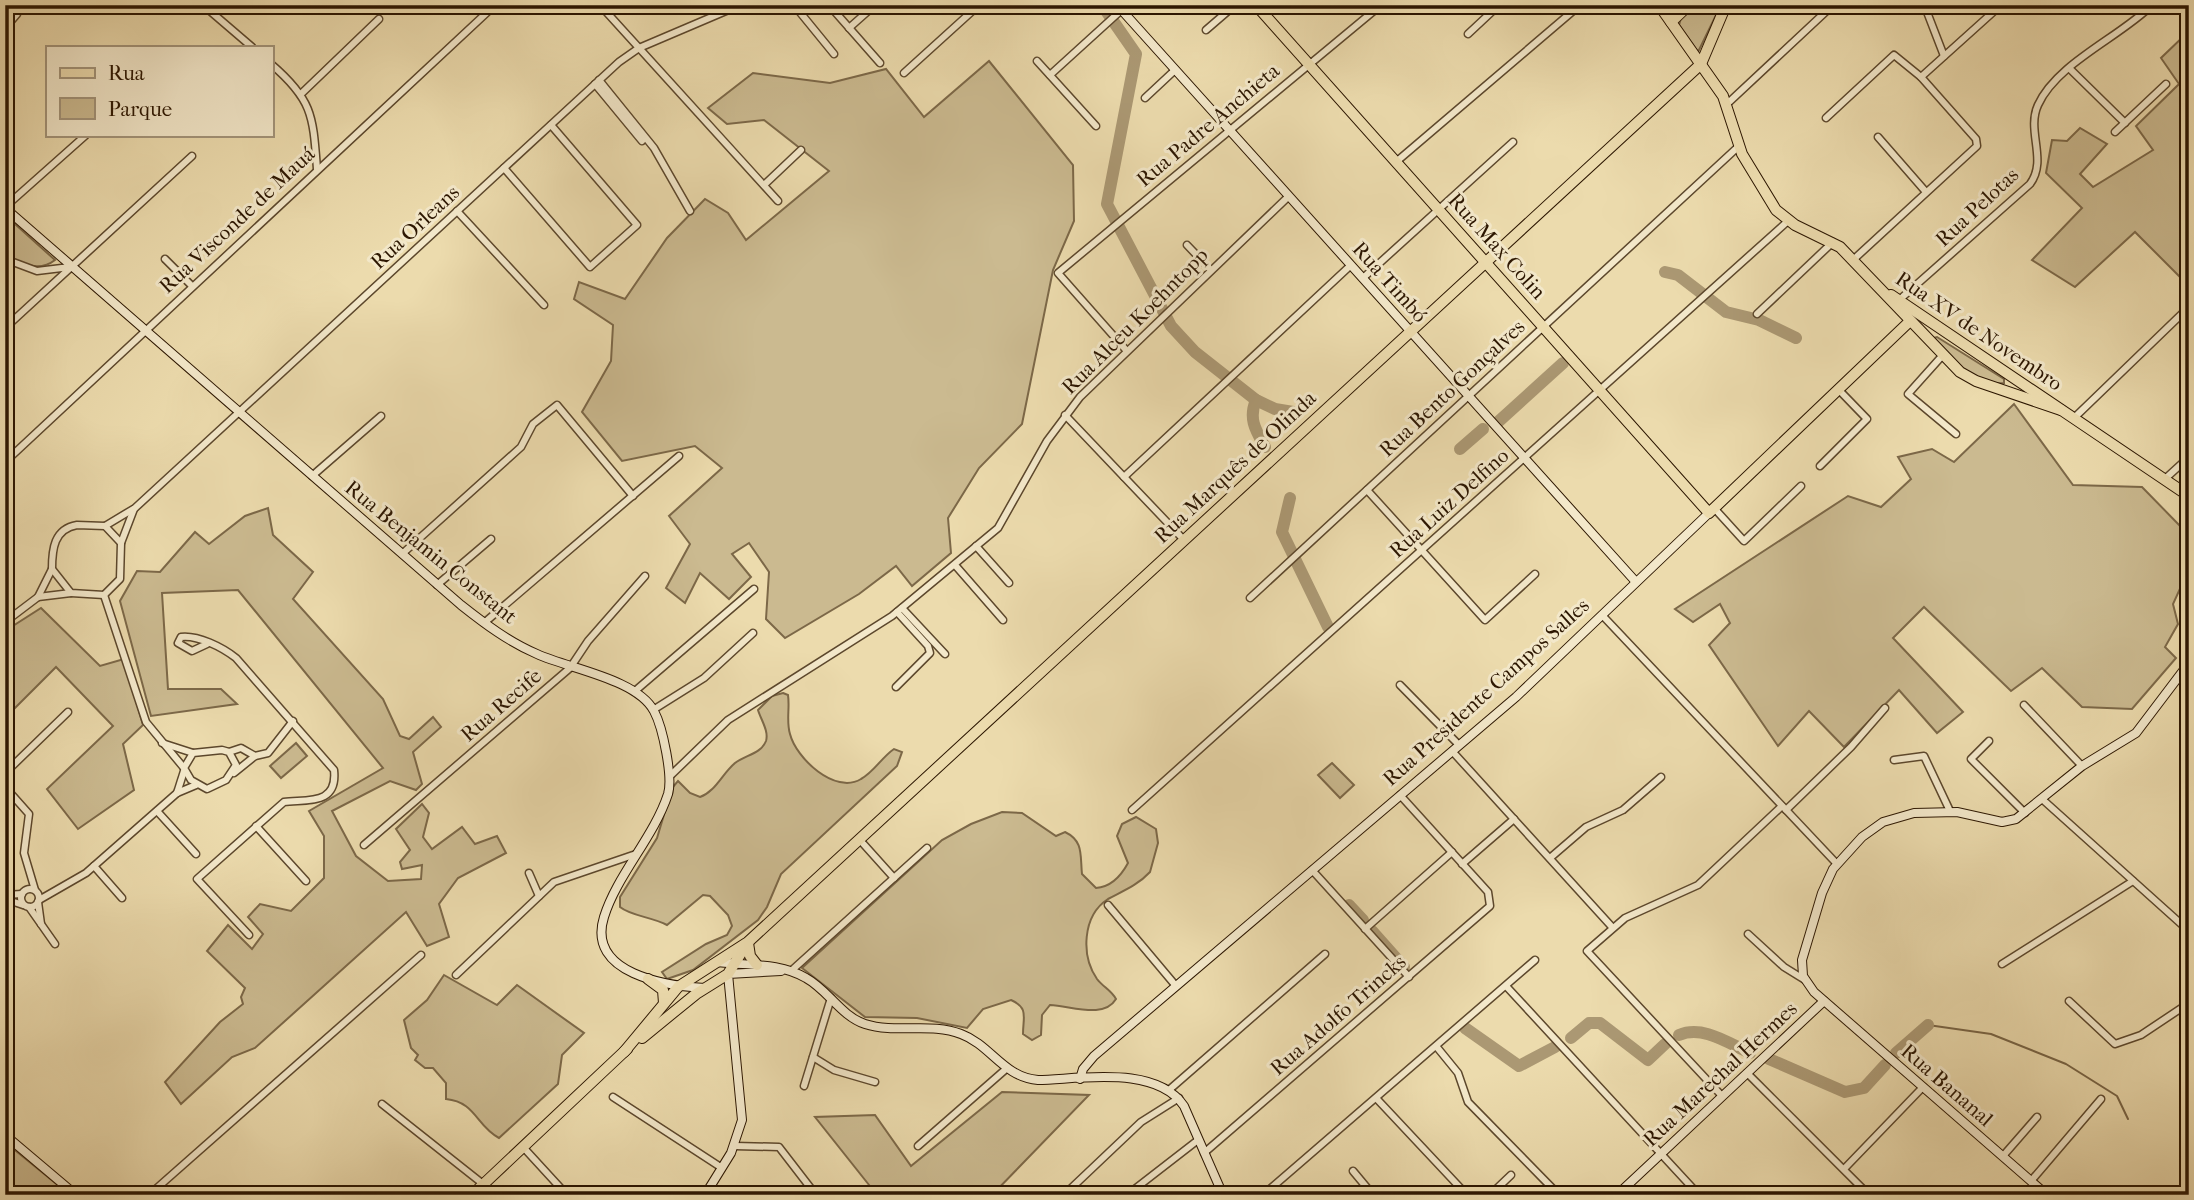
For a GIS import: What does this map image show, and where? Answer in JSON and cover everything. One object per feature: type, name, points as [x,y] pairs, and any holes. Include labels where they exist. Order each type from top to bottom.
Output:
[{"type":"main road","name":"Rua Max Colin","points":[[1256,5],[1543,327],[1711,510]]},
{"type":"main road","name":"Rua XV de Novembro","points":[[1659,5],[1727,104],[1739,146],[1766,198],[1788,221],[1833,242],[1942,356],[1968,377],[2061,410]]},
{"type":"main road","points":[[1671,22],[1689,5]]},
{"type":"main road","name":"Rua Marquês de Olinda","points":[[624,1052],[678,987],[748,942],[1701,64],[1726,5]]},
{"type":"main road","name":"Rua Timbó","points":[[1120,9],[1636,582]]},
{"type":"main road","name":"Rua Benjamin Constant","points":[[5,207],[437,585],[484,623],[523,648],[635,691],[653,710],[670,776]]},
{"type":"main road","name":"Rua XV de Novembro","points":[[1876,285],[2189,496]]},
{"type":"main road","name":"Rua Presidente Campos Salles","points":[[1080,1079],[1086,1063],[1455,748],[1602,615],[1909,322]]},
{"type":"main road","points":[[1928,341],[1929,332],[1941,330]]},
{"type":"main road","points":[[1995,387],[2003,387],[2013,377]]},
{"type":"main road","name":"Rua Marechal Hermes","points":[[1617,1195],[1824,1001],[1805,980],[1801,965],[1803,954],[1825,885],[1837,864],[1856,842],[1883,822],[1914,813],[1950,811],[2002,822],[2025,813],[2082,765],[2143,726],[2187,666]]},
{"type":"main road","points":[[664,1003],[663,990],[618,964],[607,950],[603,934],[607,908],[639,853],[668,794],[670,776]]},
{"type":"main road","points":[[748,942],[750,956],[757,965]]},
{"type":"main road","name":"Rua Marquês de Olinda","points":[[471,1195],[624,1052],[705,988],[728,974],[748,942]]},
{"type":"main road","points":[[717,962],[791,971],[814,983],[864,1024],[960,1033],[976,1042],[1006,1069],[1030,1079],[1142,1079],[1169,1090],[1179,1098],[1220,1193]]},
{"type":"main road","points":[[705,1195],[735,1146],[742,1111],[728,974],[725,967],[717,962]]},
{"type":"main road","points":[[728,974],[791,971]]},
{"type":"main road","points":[[648,979],[675,981],[694,975],[694,982],[705,988]]},
{"type":"main road","points":[[648,979],[678,987],[705,988]]},
{"type":"main road","points":[[716,982],[730,994]]},
{"type":"main road","name":"Rua Bananal","points":[[1824,1001],[2047,1195]]},
{"type":"main road","points":[[5,1135],[76,1195]]},
{"type":"street","points":[[203,5],[251,46]]},
{"type":"street","name":"Rua Visconde de Mauá","points":[[5,462],[495,5]]},
{"type":"street","points":[[600,5],[778,201]]},
{"type":"street","name":"Rua Orleans","points":[[105,526],[135,508],[597,82],[639,48],[740,5]]},
{"type":"street","points":[[794,5],[834,54]]},
{"type":"street","points":[[829,5],[880,63]]},
{"type":"street","points":[[849,28],[875,5]]},
{"type":"street","points":[[904,73],[979,5]]},
{"type":"street","points":[[1206,30],[1234,5]]},
{"type":"street","name":"Rua Padre Anchieta","points":[[1126,350],[1058,273],[1381,5]]},
{"type":"street","points":[[1468,34],[1499,5]]},
{"type":"street","points":[[1396,162],[1580,5]]},
{"type":"street","points":[[1727,104],[1833,5]]},
{"type":"street","points":[[1921,77],[2001,5]]},
{"type":"street","name":"Rua Pelotas","points":[[1898,301],[2035,177],[2036,110],[2046,93],[2070,69],[2152,5]]},
{"type":"street","points":[[1050,75],[1120,9]]},
{"type":"street","points":[[1927,12],[1944,56]]},
{"type":"street","points":[[5,28],[17,14]]},
{"type":"street","points":[[302,93],[379,19]]},
{"type":"street","points":[[1826,118],[1894,55],[1921,77],[1978,142],[1853,260]]},
{"type":"street","points":[[1037,61],[1096,127]]},
{"type":"street","points":[[273,66],[302,93],[313,124],[317,169]]},
{"type":"street","points":[[2070,69],[2125,123]]},
{"type":"street","points":[[1145,98],[1175,70]]},
{"type":"street","points":[[597,82],[642,141]]},
{"type":"street","points":[[597,82],[654,148],[690,211]]},
{"type":"street","points":[[2115,132],[2166,84]]},
{"type":"street","points":[[504,168],[590,267],[637,225],[551,125]]},
{"type":"street","points":[[5,207],[85,136]]},
{"type":"street","points":[[1878,137],[1926,192]]},
{"type":"street","points":[[1363,278],[1513,142]]},
{"type":"street","name":"Rua Bento Gonçalves","points":[[1250,598],[1739,146]]},
{"type":"street","points":[[764,185],[801,150]]},
{"type":"street","points":[[5,328],[192,156]]},
{"type":"street","name":"Rua Alceu Koehntopp","points":[[670,776],[728,720],[899,610],[1005,520],[1034,463],[1065,415],[1126,350],[1289,196]]},
{"type":"street","points":[[457,211],[544,305]]},
{"type":"street","name":"Rua Luiz Delfino","points":[[1132,810],[1788,221]]},
{"type":"street","points":[[1757,314],[1833,242]]},
{"type":"street","points":[[1187,245],[1211,270]]},
{"type":"street","points":[[5,259],[37,271],[72,267]]},
{"type":"street","points":[[165,259],[192,286]]},
{"type":"street","points":[[1124,477],[1351,265]]},
{"type":"street","points":[[2074,418],[2189,307]]},
{"type":"street","points":[[1942,356],[1908,394],[1956,434]]},
{"type":"street","points":[[1820,466],[1867,419],[1838,389]]},
{"type":"street","points":[[402,554],[521,447],[533,424],[557,405],[633,496]]},
{"type":"street","points":[[1065,415],[1184,540]]},
{"type":"street","points":[[312,476],[381,416]]},
{"type":"street","points":[[484,623],[679,456]]},
{"type":"street","points":[[2166,478],[2189,457]]},
{"type":"street","points":[[1711,510],[1744,541],[1801,486]]},
{"type":"street","points":[[1367,490],[1485,620],[1535,574]]},
{"type":"street","name":"Rua Orleans","points":[[121,543],[135,508]]},
{"type":"street","points":[[5,622],[38,597],[52,569],[54,544],[63,529],[77,524],[105,526],[121,543],[120,579],[104,596]]},
{"type":"street","points":[[437,585],[491,539]]},
{"type":"street","points":[[976,546],[1009,583]]},
{"type":"street","points":[[955,565],[1003,620]]},
{"type":"street","points":[[52,569],[71,593]]},
{"type":"street","name":"Rua Recife","points":[[365,845],[570,668],[588,640],[645,576]]},
{"type":"street","points":[[635,691],[754,589]]},
{"type":"street","points":[[38,597],[71,593],[104,596]]},
{"type":"street","points":[[104,596],[146,722],[196,785],[207,789],[216,787],[254,757],[268,753],[293,721]]},
{"type":"street","points":[[899,610],[945,654]]},
{"type":"street","points":[[896,687],[930,653],[928,646],[899,610]]},
{"type":"street","points":[[1602,615],[1837,864]]},
{"type":"street","points":[[653,710],[704,678],[753,633]]},
{"type":"street","points":[[188,636],[191,651]]},
{"type":"street","points":[[191,651],[178,643],[181,637],[188,636],[220,648],[236,658],[331,763],[335,778],[332,786],[312,802],[284,802],[197,879],[249,934]]},
{"type":"street","points":[[191,651],[207,644]]},
{"type":"street","points":[[1400,685],[1514,819],[1612,928]]},
{"type":"street","points":[[2024,705],[2082,765]]},
{"type":"street","points":[[1722,1096],[1587,951],[1612,928],[1648,906],[1698,885],[1852,747],[1885,708]]},
{"type":"street","points":[[5,773],[68,712]]},
{"type":"street","points":[[1989,741],[1971,760],[2025,813]]},
{"type":"street","points":[[160,743],[193,753],[229,752],[241,748],[254,757]]},
{"type":"street","points":[[229,752],[234,758],[232,774]]},
{"type":"street","points":[[177,793],[193,753]]},
{"type":"street","points":[[1895,760],[1924,756],[1950,811]]},
{"type":"street","points":[[1550,858],[1586,827],[1623,810],[1661,777]]},
{"type":"street","points":[[27,906],[37,896],[58,889],[94,866],[177,793],[196,785]]},
{"type":"street","points":[[5,787],[29,814],[24,853],[37,896],[41,926]]},
{"type":"street","points":[[1400,795],[1462,864],[1514,819]]},
{"type":"street","points":[[2042,799],[2189,931]]},
{"type":"street","points":[[157,811],[195,854]]},
{"type":"street","points":[[256,827],[306,881]]},
{"type":"street","points":[[859,839],[894,878]]},
{"type":"street","points":[[791,971],[927,848]]},
{"type":"street","points":[[1365,929],[1452,852]]},
{"type":"street","points":[[456,975],[560,879],[639,853]]},
{"type":"street","name":"Rua Adolfo Trincks","points":[[1203,1153],[1487,910],[1490,901],[1488,892],[1462,864]]},
{"type":"street","points":[[94,866],[122,898]]},
{"type":"street","points":[[1312,870],[1409,977]]},
{"type":"street","points":[[28,872],[21,900],[55,944]]},
{"type":"street","points":[[529,873],[540,896]]},
{"type":"street","points":[[2002,964],[2133,881]]},
{"type":"street","points":[[5,897],[24,892],[37,896]]},
{"type":"street","points":[[5,897],[27,906]]},
{"type":"street","points":[[1108,905],[1176,986]]},
{"type":"street","points":[[1748,934],[1784,967],[1805,980]]},
{"type":"street","points":[[1169,1090],[1325,954]]},
{"type":"street","points":[[149,1195],[421,955]]},
{"type":"street","points":[[1263,1195],[1535,960]]},
{"type":"street","points":[[1506,985],[1699,1195]]},
{"type":"street","points":[[804,1086],[831,998]]},
{"type":"street","points":[[2069,1001],[2115,1044],[2140,1035],[2189,1003]]},
{"type":"street","points":[[1436,1046],[1458,1073],[1468,1102],[1559,1195]]},
{"type":"street","points":[[813,1057],[834,1070],[875,1082]]},
{"type":"street","points":[[918,1146],[1006,1069]]},
{"type":"street","points":[[1747,1073],[1869,1195]]},
{"type":"street","points":[[1843,1169],[1923,1087]]},
{"type":"street","points":[[613,1097],[722,1168]]},
{"type":"street","points":[[1063,1195],[1141,1122],[1179,1098]]},
{"type":"street","points":[[1376,1098],[1467,1195]]},
{"type":"street","points":[[2031,1181],[2101,1099]]},
{"type":"street","points":[[382,1104],[483,1184]]},
{"type":"street","points":[[2003,1156],[2037,1117]]},
{"type":"street","points":[[1127,1195],[1198,1140]]},
{"type":"street","points":[[735,1146],[779,1147],[814,1191],[804,1195]]},
{"type":"street","points":[[523,1147],[567,1195]]},
{"type":"street","points":[[1353,1171],[1373,1195]]},
{"type":"street","points":[[1490,1195],[1511,1175]]},
{"type":"green space","points":[[1695,5],[1721,5],[1698,52],[1679,25],[1681,18]]},
{"type":"green space","points":[[2189,31],[2189,286],[2135,232],[2075,287],[2032,260],[2082,208],[2046,173],[2052,140],[2067,141],[2080,128],[2107,144],[2080,174],[2093,187],[2153,150],[2136,126],[2179,84],[2161,58]]},
{"type":"green space","points":[[989,61],[1073,165],[1074,221],[1053,270],[1022,424],[979,468],[948,518],[951,553],[912,586],[896,566],[859,594],[785,638],[766,619],[769,572],[749,543],[732,554],[751,577],[729,599],[700,573],[685,603],[666,588],[690,544],[669,516],[722,468],[695,446],[622,461],[582,412],[611,361],[613,325],[574,299],[579,282],[625,299],[667,238],[705,199],[728,213],[746,240],[829,171],[764,120],[727,124],[708,108],[753,73],[830,83],[886,69],[924,117]]},
{"type":"green space","points":[[5,215],[55,260],[43,266],[36,266],[17,261],[5,253]]},
{"type":"green space","points":[[1937,337],[2004,379],[2004,383],[1982,380],[1964,370],[1933,338]]},
{"type":"green space","points":[[2014,404],[2073,485],[2142,487],[2184,530],[2189,569],[2173,604],[2178,624],[2165,647],[2176,658],[2132,709],[2082,707],[2042,668],[2011,691],[1924,607],[1893,638],[1963,712],[1937,733],[1899,690],[1844,747],[1809,711],[1778,746],[1709,645],[1730,623],[1720,604],[1693,622],[1675,609],[1848,496],[1881,507],[1911,479],[1898,457],[1932,449],[1954,462]]},
{"type":"green space","points":[[268,508],[273,535],[313,572],[293,599],[383,699],[400,736],[409,739],[433,717],[441,727],[413,752],[422,784],[416,790],[390,781],[332,811],[356,856],[388,881],[421,879],[422,865],[402,869],[400,862],[410,850],[396,829],[422,804],[429,813],[423,837],[432,849],[462,827],[475,844],[497,836],[506,853],[458,878],[439,904],[449,937],[427,946],[406,912],[255,1048],[232,1057],[181,1104],[165,1082],[220,1022],[243,1004],[241,997],[245,988],[207,951],[228,925],[252,949],[263,934],[248,917],[260,904],[291,911],[324,878],[324,836],[309,811],[383,768],[238,590],[162,593],[168,689],[221,689],[237,704],[151,716],[120,601],[137,571],[160,572],[195,532],[209,544],[245,516]]},
{"type":"green space","points":[[41,608],[100,666],[124,659],[143,725],[123,744],[134,790],[78,829],[47,789],[113,726],[56,667],[15,708],[5,696],[5,631]]},
{"type":"green space","points":[[783,693],[788,695],[789,729],[794,743],[818,772],[840,782],[851,783],[866,776],[894,749],[902,752],[897,766],[781,874],[767,907],[758,920],[693,970],[667,979],[662,972],[706,944],[727,935],[732,926],[728,915],[710,896],[703,895],[667,925],[625,910],[620,907],[620,897],[657,838],[672,788],[678,781],[690,793],[700,797],[705,795],[735,763],[757,752],[766,741],[758,710],[772,696]]},
{"type":"green space","points":[[296,743],[307,756],[281,778],[270,766]]},
{"type":"green space","points":[[1332,763],[1354,785],[1340,798],[1318,775]]},
{"type":"green space","points":[[1002,812],[1022,813],[1056,836],[1065,832],[1071,836],[1080,850],[1082,874],[1096,888],[1115,880],[1128,863],[1117,836],[1122,824],[1136,817],[1156,829],[1158,843],[1150,872],[1099,906],[1089,926],[1088,959],[1097,979],[1116,999],[1111,1005],[1104,1009],[1087,1010],[1050,1005],[1042,1015],[1041,1035],[1032,1040],[1023,1034],[1023,1010],[1011,1000],[983,1009],[967,1028],[917,1018],[865,1017],[802,968],[942,840],[971,824]]},
{"type":"green space","points":[[444,975],[497,1005],[517,985],[584,1033],[562,1055],[558,1084],[499,1138],[485,1127],[470,1109],[446,1099],[446,1083],[433,1068],[425,1068],[415,1060],[418,1055],[411,1048],[404,1020],[427,1000]]},
{"type":"green space","points":[[1002,1092],[1089,1095],[992,1195],[870,1195],[873,1190],[815,1117],[875,1115],[911,1166]]},
{"type":"green space","points":[[5,1142],[70,1195],[5,1195]]},
{"type":"waterway","points":[[1102,5],[1136,54],[1107,204],[1171,326],[1195,352],[1256,400],[1275,409],[1293,412]]},
{"type":"waterway","points":[[1665,272],[1678,275],[1726,312],[1759,320],[1796,338]]},
{"type":"waterway","points":[[1498,422],[1563,363]]},
{"type":"waterway","points":[[1256,400],[1253,419],[1265,447]]},
{"type":"waterway","points":[[1460,449],[1483,429]]},
{"type":"waterway","points":[[1290,498],[1282,532],[1328,627]]},
{"type":"waterway","points":[[1349,905],[1363,920]]},
{"type":"waterway","points":[[1372,931],[1404,967]]},
{"type":"waterway","points":[[1571,1038],[1589,1023],[1600,1023],[1648,1060],[1665,1044]]},
{"type":"waterway","points":[[1928,1025],[1991,1034],[2066,1064],[2117,1096],[2128,1119]]},
{"type":"waterway","points":[[1896,1053],[1928,1025]]},
{"type":"waterway","points":[[1465,1028],[1519,1066],[1555,1047]]},
{"type":"waterway","points":[[1679,1035],[1688,1032],[1706,1034],[1750,1053]]},
{"type":"waterway","points":[[1769,1059],[1845,1092],[1864,1088],[1885,1065]]}]
